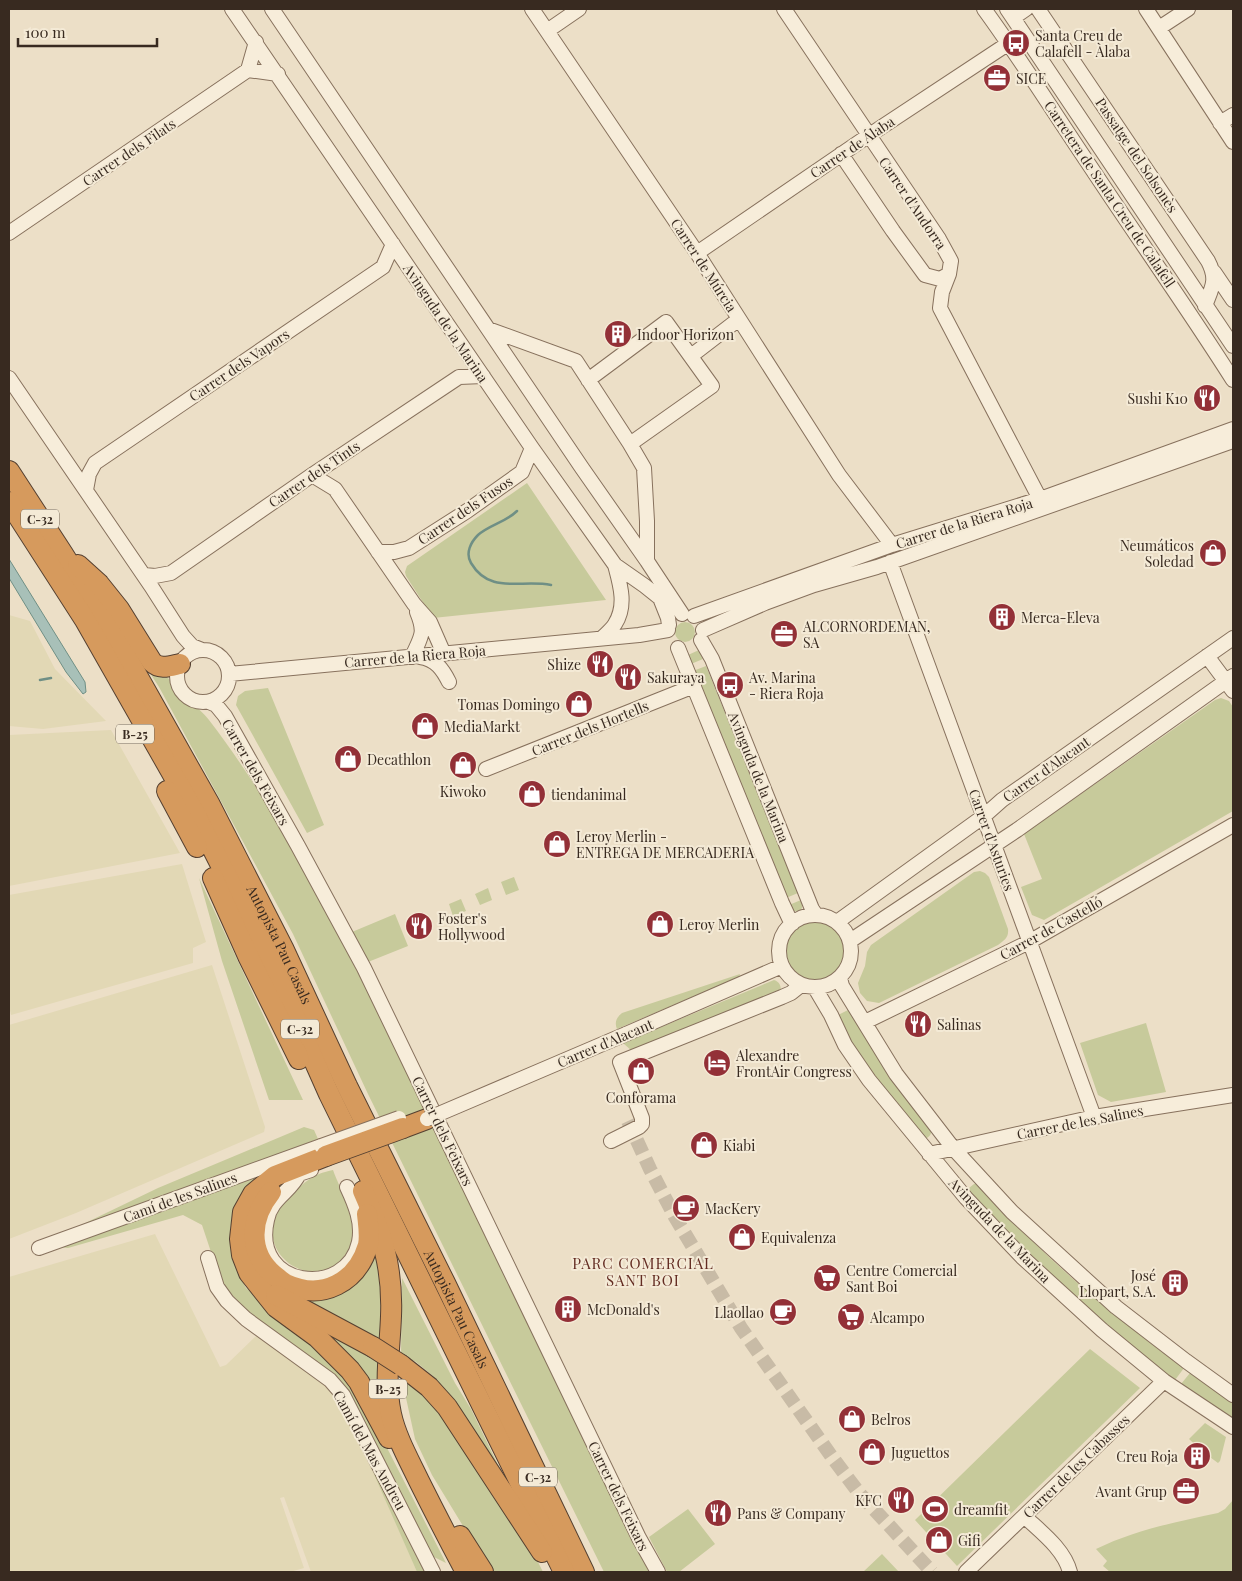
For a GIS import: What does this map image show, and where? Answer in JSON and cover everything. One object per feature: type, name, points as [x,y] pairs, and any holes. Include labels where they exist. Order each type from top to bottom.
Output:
[{"type":"highway","name":"Autopista Pau Casals","points":[[9,471],[126,656],[214,814],[283,948],[346,1086],[584,1572]]},
{"type":"highway","name":"Autopista Pau Casals","points":[[9,502],[85,620],[193,810],[272,966],[329,1094],[564,1572]]},
{"type":"highway","name":"B-25","points":[[9,520],[95,663],[167,790],[217,886],[355,1190],[382,1237],[390,1274],[391,1316],[381,1344],[391,1416],[413,1469],[466,1572]]},
{"type":"highway","points":[[63,554],[98,584],[120,609],[152,662],[162,667],[180,664]]},
{"type":"highway","points":[[428,1119],[325,1155],[275,1176],[254,1194],[243,1212],[240,1239],[242,1255],[249,1273],[276,1307],[317,1337],[350,1370],[381,1421],[460,1572]]},
{"type":"highway","points":[[299,1174],[273,1190],[264,1201],[258,1210],[254,1236],[256,1247],[266,1268],[286,1284],[307,1290],[325,1289],[347,1280],[360,1264],[368,1243],[369,1228],[355,1190]]},
{"type":"highway","points":[[249,1273],[278,1296],[381,1344],[401,1365],[429,1387],[447,1407],[555,1572]]},
{"type":"highway","points":[[381,1344],[409,1440],[454,1527],[483,1572]]},
{"type":"highway","points":[[492,1382],[532,1449],[594,1572]]},
{"type":"street","name":"Avinguda de la Marina","points":[[232,9],[532,448],[615,565],[660,598],[668,618],[668,628]]},
{"type":"street","points":[[272,9],[582,468],[688,615],[700,622],[702,635],[694,647],[689,649],[678,648],[672,644],[668,628],[674,618],[688,615]]},
{"type":"street","name":"Carrer de Múrcia","points":[[532,9],[697,253],[839,475],[892,545]]},
{"type":"street","points":[[547,31],[579,9]]},
{"type":"street","name":"Carrer d'Andorra","points":[[784,9],[939,240],[951,262],[949,274],[942,292],[940,308],[1040,499]]},
{"type":"street","name":"Carretera de Santa Creu de Calafell","points":[[984,9],[1009,43],[1093,171],[1175,290],[1233,380]]},
{"type":"street","points":[[1010,13],[1026,9]]},
{"type":"street","name":"Passatge del Solsonès","points":[[1038,9],[1233,300]]},
{"type":"street","points":[[1146,9],[1233,142]]},
{"type":"street","points":[[1160,28],[1188,9]]},
{"type":"street","name":"Carretera de Santa Creu de Calafell","points":[[1010,13],[1233,346]]},
{"type":"street","points":[[256,42],[248,70],[278,74]]},
{"type":"street","name":"Carrer de Álaba","points":[[697,253],[841,154],[1009,43]]},
{"type":"street","name":"Carrer dels Filats","points":[[9,233],[248,70]]},
{"type":"street","points":[[1220,123],[1233,116]]},
{"type":"street","points":[[841,154],[925,275],[940,278],[949,274]]},
{"type":"street","points":[[393,244],[383,267],[409,268]]},
{"type":"street","name":"Carrer dels Vapors","points":[[68,466],[95,463],[383,267]]},
{"type":"street","points":[[1205,306],[1213,284],[1214,272]]},
{"type":"street","points":[[692,356],[739,319]]},
{"type":"street","points":[[588,380],[666,322],[712,386],[630,444]]},
{"type":"street","points":[[488,329],[576,362],[644,468],[648,561]]},
{"type":"street","points":[[468,354],[459,377],[483,376]]},
{"type":"street","name":"Carrer dels Tints","points":[[144,575],[155,576],[171,573],[312,475],[459,377]]},
{"type":"street","points":[[9,378],[188,642],[194,648],[210,651],[221,657],[228,666],[229,682],[224,692],[210,702],[201,703],[192,700],[182,692],[178,685],[177,676],[180,664],[189,654],[202,650]]},
{"type":"street","name":"Carrer de la Riera Roja","points":[[688,615],[720,606],[892,545],[1040,499],[1233,429]]},
{"type":"street","name":"Carrer de la Riera Roja","points":[[702,635],[765,603],[814,585],[890,562],[1233,441]]},
{"type":"street","name":"Carrer dels Fusos","points":[[378,552],[394,552],[409,548],[468,511],[522,472],[532,448]]},
{"type":"street","points":[[335,489],[334,469],[336,459]]},
{"type":"street","points":[[86,490],[89,474],[95,463]]},
{"type":"street","name":"Carrer dels Fusos","points":[[522,472],[550,474]]},
{"type":"street","points":[[312,475],[335,489],[395,578],[430,622],[444,654]]},
{"type":"street","name":"Carrer dels Fusos","points":[[395,578],[399,562],[409,548]]},
{"type":"street","name":"Carrer d'Asturies","points":[[890,562],[1094,1117]]},
{"type":"street","points":[[602,638],[616,623],[621,608],[622,590],[615,565]]},
{"type":"street","points":[[162,603],[165,585],[171,573]]},
{"type":"street","points":[[414,604],[421,622],[422,633],[412,657],[428,658],[436,663],[449,682]]},
{"type":"street","name":"Carrer de la Riera Roja","points":[[229,674],[602,638],[668,628]]},
{"type":"street","name":"Avinguda de la Marina","points":[[702,635],[816,915]]},
{"type":"street","name":"Carrer d'Alacant","points":[[836,922],[984,816],[1002,800],[1233,638]]},
{"type":"street","name":"Avinguda de la Marina","points":[[678,648],[779,896],[793,923]]},
{"type":"street","points":[[850,942],[1231,683],[1207,656]]},
{"type":"street","name":"Carrer dels Hortells","points":[[486,769],[694,686]]},
{"type":"street","name":"Carrer dels Feixars","points":[[210,702],[216,705],[225,716],[352,945],[639,1538],[658,1572]]},
{"type":"street","name":"Carrer de Castelló","points":[[865,1022],[1029,942],[1233,825]]},
{"type":"street","points":[[816,915],[836,922],[845,931],[850,942],[851,954],[845,972],[840,978],[828,985],[808,986],[788,976],[782,966],[779,952],[781,941],[793,923],[806,916],[816,915]]},
{"type":"street","name":"Carrer d'Alacant","points":[[428,1119],[782,966]]},
{"type":"street","name":"Avinguda de la Marina","points":[[840,978],[842,986],[896,1074],[953,1148],[1012,1212],[1116,1307],[1233,1395]]},
{"type":"street","name":"Avinguda de la Marina","points":[[808,986],[831,1015],[845,1044],[860,1067],[966,1198],[1022,1257],[1102,1330],[1164,1381],[1233,1427]]},
{"type":"street","name":"Carrer d'Alacant","points":[[611,1141],[642,1124],[642,1118],[620,1062],[808,986]]},
{"type":"street","name":"Carrer de les Salines","points":[[929,1154],[1094,1117],[1233,1095]]},
{"type":"street","points":[[299,1174],[325,1155]]},
{"type":"street","name":"Camí de les Salines","points":[[39,1248],[325,1155]]},
{"type":"street","name":"Camí del Mas Andreu","points":[[208,1258],[217,1287],[227,1301],[246,1319],[330,1380],[343,1395],[433,1572]]},
{"type":"street","name":"Carrer de les Cabasses","points":[[966,1572],[1164,1381]]},
{"type":"street","points":[[1024,1516],[1061,1553],[1068,1563],[1070,1572]]},
{"type":"shaded area","points":[[9,615],[30,621],[55,669],[106,721],[43,729],[9,726]]},
{"type":"shaded area","points":[[111,730],[180,853],[9,886],[9,735]]},
{"type":"shaded area","points":[[182,864],[206,942],[193,948],[193,963],[11,1015],[9,1006],[9,895]]},
{"type":"shaded area","points":[[212,965],[265,1127],[264,1132],[76,1213],[9,1239],[9,1025]]},
{"type":"shaded area","points":[[155,1234],[220,1367],[226,1365],[258,1334],[332,1389],[353,1424],[417,1572],[311,1572],[284,1497],[280,1498],[304,1568],[290,1572],[9,1572],[9,1277]]},
{"type":"green space","points":[[527,483],[606,600],[433,618],[406,576],[407,566]]},
{"type":"green space","points":[[681,622],[689,622],[695,628],[695,636],[689,642],[681,642],[675,636],[675,628]]},
{"type":"green space","points":[[699,650],[703,659],[691,664],[688,655]]},
{"type":"green space","points":[[140,658],[167,677],[172,682],[181,699],[197,708],[209,720],[258,791],[302,865],[449,1156],[649,1572],[604,1572],[368,1094],[293,934],[159,687]]},
{"type":"green space","points":[[706,666],[798,893],[786,898],[693,671]]},
{"type":"green space","points":[[268,688],[324,825],[307,833],[236,705],[238,696],[245,691]]},
{"type":"green space","points":[[1221,698],[1229,701],[1233,707],[1233,811],[1044,920],[1032,915],[1021,887],[1042,879],[1024,834],[1215,700]]},
{"type":"green space","points":[[980,871],[989,877],[1008,929],[1006,938],[998,945],[879,1003],[867,1001],[860,993],[858,983],[865,966],[867,952],[871,945],[974,872]]},
{"type":"green space","points":[[514,877],[519,890],[506,895],[501,882]]},
{"type":"green space","points":[[199,878],[303,1100],[269,1100],[222,961]]},
{"type":"green space","points":[[488,888],[492,900],[480,905],[475,894]]},
{"type":"green space","points":[[461,899],[466,911],[453,916],[449,904]]},
{"type":"green space","points":[[801,900],[802,908],[800,911],[792,911],[789,905]]},
{"type":"green space","points":[[395,914],[408,946],[368,962],[352,932]]},
{"type":"green space","points":[[810,921],[822,921],[838,930],[845,940],[847,952],[845,964],[838,974],[822,983],[810,983],[799,978],[790,969],[785,958],[785,946],[790,935],[799,926]]},
{"type":"green space","points":[[740,974],[739,977],[617,1029],[616,1020],[622,1013]]},
{"type":"green space","points":[[774,980],[780,984],[781,992],[632,1051],[623,1043]]},
{"type":"green space","points":[[850,1009],[888,1071],[931,1129],[931,1134],[927,1138],[925,1139],[889,1099],[852,1044],[836,1016]]},
{"type":"green space","points":[[1146,1023],[1166,1092],[1111,1102],[1098,1095],[1080,1043]]},
{"type":"green space","points":[[304,1127],[314,1130],[318,1139],[80,1229],[77,1227],[158,1188]]},
{"type":"green space","points":[[333,1170],[352,1219],[353,1240],[345,1255],[332,1267],[317,1272],[302,1270],[289,1263],[278,1252],[273,1237],[274,1221],[284,1203],[309,1179]]},
{"type":"green space","points":[[265,1171],[236,1207],[231,1222],[230,1246],[240,1277],[246,1288],[299,1332],[347,1378],[384,1442],[446,1563],[430,1555],[341,1386],[239,1303],[221,1282],[202,1225],[183,1215],[68,1248],[58,1247]]},
{"type":"green space","points":[[974,1184],[977,1184],[1050,1258],[1082,1287],[1132,1329],[1184,1368],[1175,1380],[1142,1355],[1039,1267],[968,1191]]},
{"type":"green space","points":[[375,1245],[381,1297],[380,1342],[290,1294]]},
{"type":"green space","points":[[402,1278],[455,1383],[471,1409],[514,1498],[433,1376],[416,1362],[401,1354]]},
{"type":"green space","points":[[306,1319],[380,1361],[381,1402]]},
{"type":"green space","points":[[1090,1349],[1140,1388],[957,1566],[915,1520]]},
{"type":"green space","points":[[1190,1373],[1233,1403],[1233,1421],[1181,1384]]},
{"type":"green space","points":[[401,1375],[416,1387],[447,1420],[524,1534],[543,1572],[491,1572],[432,1475],[415,1439]]},
{"type":"green space","points":[[1205,1423],[1226,1437],[1218,1463],[1189,1439]]},
{"type":"green space","points":[[373,1472],[385,1488],[429,1572],[417,1572]]},
{"type":"green space","points":[[1233,1500],[1233,1571],[1110,1572],[1103,1566],[1107,1561],[1096,1549],[1111,1542],[1171,1523],[1218,1513],[1225,1509]]},
{"type":"green space","points":[[688,1509],[715,1544],[679,1572],[667,1572],[649,1537]]},
{"type":"green space","points":[[882,1554],[899,1572],[863,1572]]},
{"type":"water","points":[[9,559],[85,682],[86,692],[83,694],[66,672],[9,578]]},
{"type":"waterway","points":[[517,511],[475,538],[471,544],[469,559],[479,573],[487,579],[507,584],[551,585]]},
{"type":"waterway","points":[[40,680],[51,678]]},
{"type":"tunnel","points":[[628,1121],[675,1217],[741,1328],[859,1493],[932,1572]]},
{"type":"place","name":"Santa Creu de Calafell - Àlaba","points":[[1016,43]]},
{"type":"place","name":"SICE","points":[[997,78]]},
{"type":"place","name":"Indoor Horizon","points":[[618,334]]},
{"type":"place","name":"Sushi K10","points":[[1207,398]]},
{"type":"place","name":"Neumáticos Soledad","points":[[1213,553]]},
{"type":"place","name":"Merca-Eleva","points":[[1002,617]]},
{"type":"place","name":"ALCORNORDEMAN, SA","points":[[784,634]]},
{"type":"place","name":"Shize","points":[[600,664]]},
{"type":"place","name":"Sakuraya","points":[[628,677]]},
{"type":"place","name":"Av. Marina - Riera Roja","points":[[730,685]]},
{"type":"place","name":"Tomas Domingo","points":[[579,704]]},
{"type":"place","name":"MediaMarkt","points":[[425,726]]},
{"type":"place","name":"Decathlon","points":[[348,759]]},
{"type":"place","name":"Kiwoko","points":[[463,765]]},
{"type":"place","name":"tiendanimal","points":[[532,794]]},
{"type":"place","name":"Leroy Merlin - ENTREGA DE MERCADERIA","points":[[557,844]]},
{"type":"place","name":"Leroy Merlin","points":[[660,924]]},
{"type":"place","name":"Foster's Hollywood","points":[[419,926]]},
{"type":"place","name":"Salinas","points":[[918,1024]]},
{"type":"place","name":"Alexandre FrontAir Congress","points":[[717,1063]]},
{"type":"place","name":"Conforama","points":[[641,1071]]},
{"type":"place","name":"Kiabi","points":[[704,1145]]},
{"type":"place","name":"MacKery","points":[[686,1208]]},
{"type":"place","name":"Equivalenza","points":[[742,1237]]},
{"type":"place","name":"Centre Comercial Sant Boi","points":[[827,1278]]},
{"type":"place","name":"José Llopart, S.A.","points":[[1175,1283]]},
{"type":"place","name":"McDonald's","points":[[568,1309]]},
{"type":"place","name":"Llaollao","points":[[783,1312]]},
{"type":"place","name":"Alcampo","points":[[851,1317]]},
{"type":"place","name":"Belros","points":[[852,1419]]},
{"type":"place","name":"Juguettos","points":[[872,1452]]},
{"type":"place","name":"Creu Roja","points":[[1197,1456]]},
{"type":"place","name":"Avant Grup","points":[[1186,1491]]},
{"type":"place","name":"KFC","points":[[901,1500]]},
{"type":"place","name":"dreamfit","points":[[935,1509]]},
{"type":"place","name":"Pans & Company","points":[[718,1513]]},
{"type":"place","name":"Gifi","points":[[939,1540]]},
{"type":"district","name":"PARC COMERCIAL SANT BOI","points":[[643,1272]]}]
